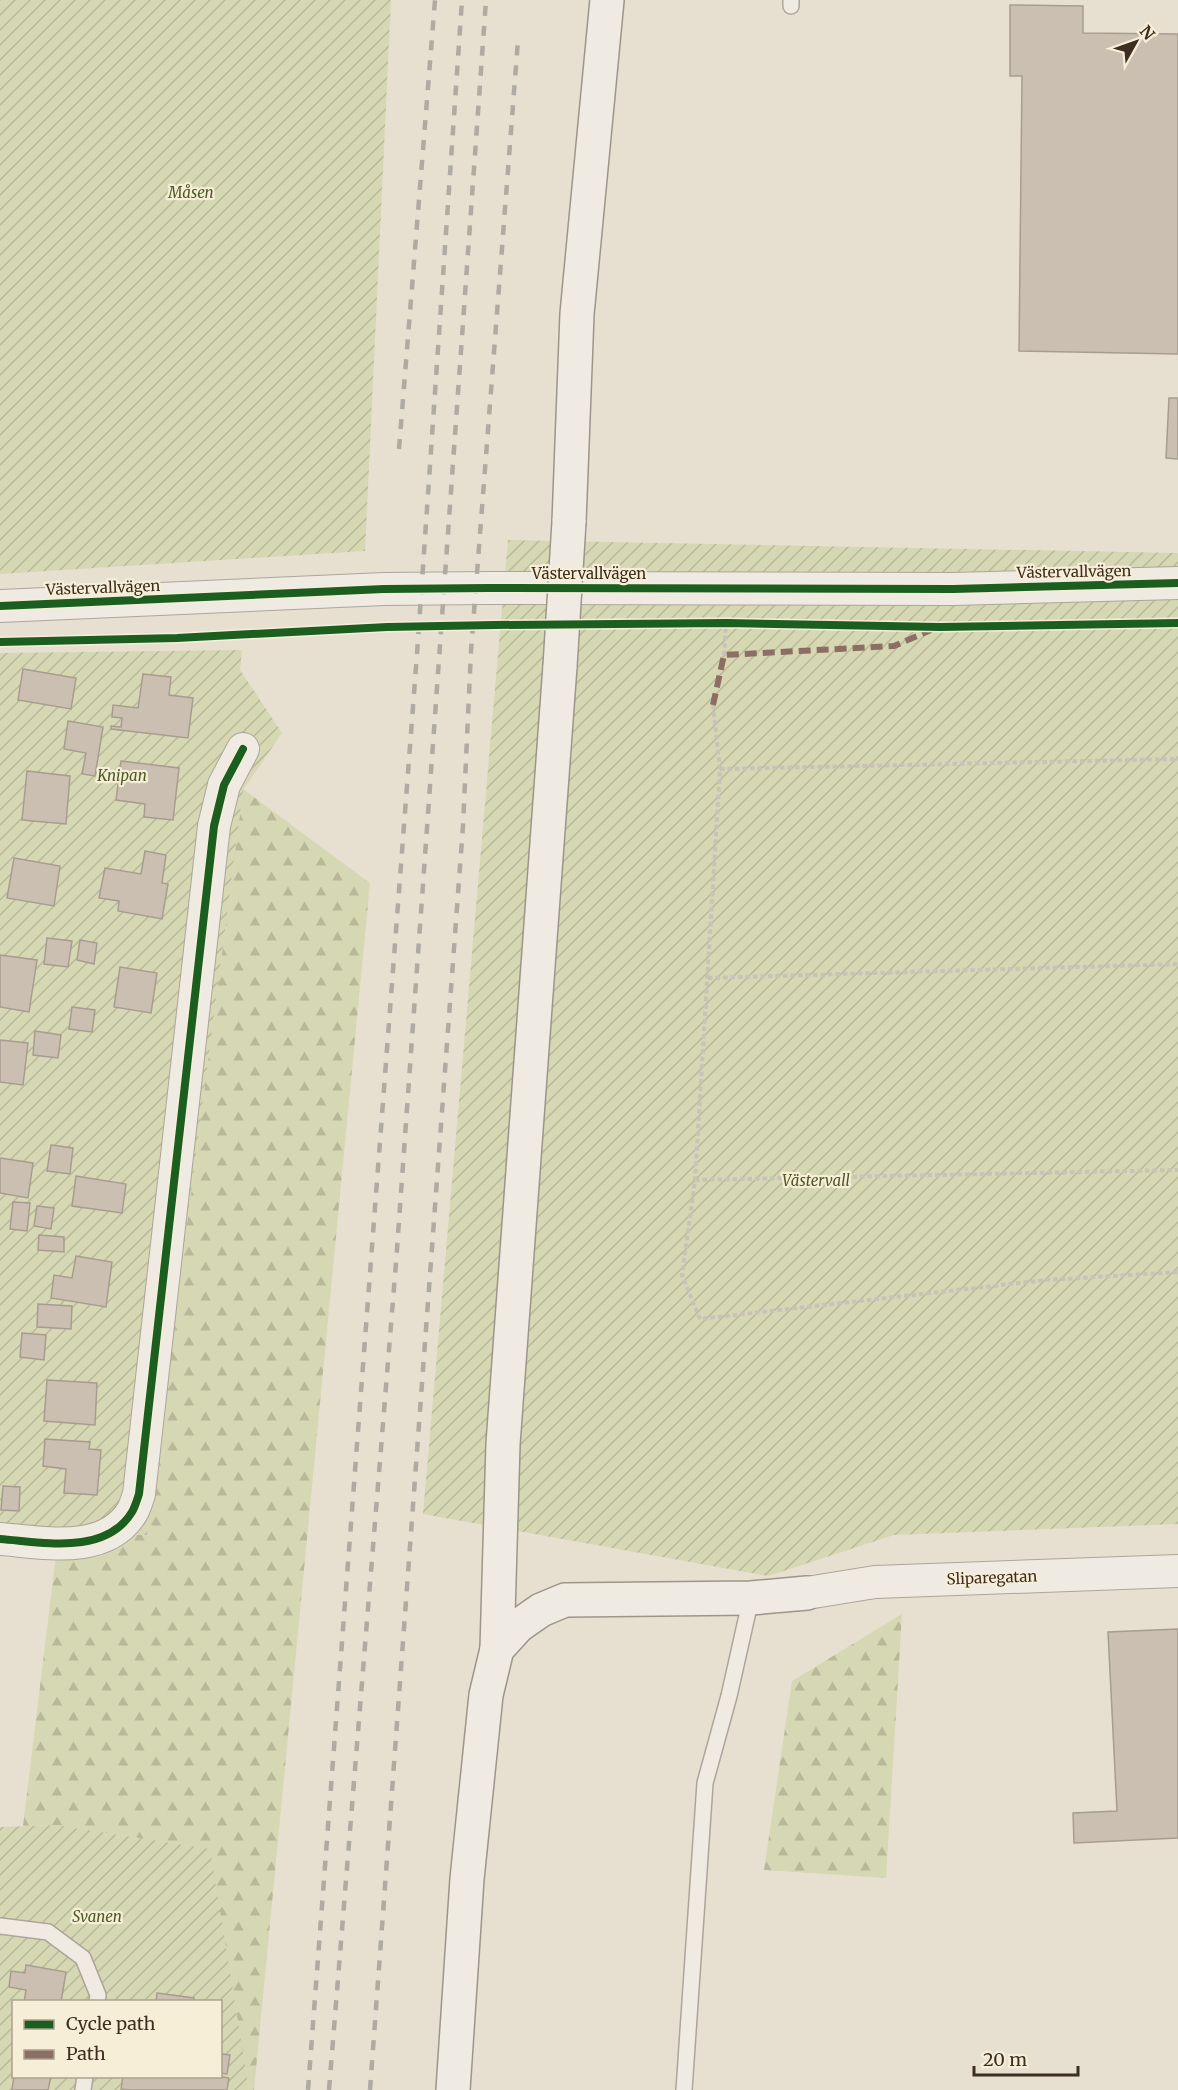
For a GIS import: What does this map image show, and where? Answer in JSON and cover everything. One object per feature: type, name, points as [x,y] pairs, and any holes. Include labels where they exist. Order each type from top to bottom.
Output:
[{"type":"main road","points":[[453,2090],[467,1879],[486,1695],[497,1649],[503,1444],[560,666],[569,522],[577,314],[607,0]]},
{"type":"main road","points":[[497,1649],[518,1626],[541,1610],[566,1600],[751,1598],[807,1593]]},
{"type":"street","name":"Västervallvägen","points":[[0,606],[384,589],[953,589],[1178,583]]},
{"type":"street","points":[[0,1539],[75,1544],[104,1536],[121,1524],[132,1512],[139,1494],[214,826],[224,785],[243,749]]},
{"type":"street","name":"Sliparegatan","points":[[807,1593],[875,1582],[1178,1571]]},
{"type":"lane","points":[[684,2090],[705,1783],[729,1696],[751,1598]]},
{"type":"lane","points":[[0,1926],[48,1932],[83,1958],[98,1995],[97,2000]]},
{"type":"path","points":[[724,655],[726,622]]},
{"type":"path","points":[[713,705],[720,769],[695,1180],[682,1275],[700,1319],[1046,1280],[1178,1272]]},
{"type":"path","points":[[720,769],[1178,759]]},
{"type":"path","points":[[708,978],[1178,964]]},
{"type":"path","points":[[695,1180],[1178,1170]]},
{"type":"green space","name":"Måsen","points":[[0,0],[391,0],[365,551],[0,574]]},
{"type":"green space","name":"Västervall","points":[[508,540],[1178,553],[1178,1524],[894,1535],[768,1576],[423,1514]]},
{"type":"green space","name":"Knipan","points":[[242,650],[240,670],[282,733],[243,790],[147,1535],[0,1527],[0,653]]},
{"type":"green space","points":[[243,789],[370,883],[254,2090],[249,2090],[209,1849],[56,1825],[23,1826],[59,1530],[147,1535]]},
{"type":"green space","points":[[902,1614],[886,1878],[764,1870],[792,1681]]},
{"type":"green space","name":"Svanen","points":[[56,1825],[210,1849],[249,2090],[0,2090],[0,1827]]},
{"type":"building","points":[[1010,5],[1083,6],[1083,33],[1178,34],[1178,354],[1019,351],[1022,76],[1010,76]]},
{"type":"building","points":[[1169,398],[1178,398],[1178,459],[1166,458]]},
{"type":"building","points":[[23,669],[76,678],[71,709],[18,700]]},
{"type":"building","points":[[143,674],[171,677],[169,695],[193,698],[188,738],[111,729],[111,726],[121,727],[122,718],[112,717],[113,705],[138,708]]},
{"type":"building","points":[[68,721],[103,727],[95,776],[82,774],[86,753],[64,749]]},
{"type":"building","points":[[121,761],[179,768],[173,820],[144,817],[145,804],[116,800]]},
{"type":"building","points":[[27,771],[70,776],[66,824],[22,820]]},
{"type":"building","points":[[145,851],[166,855],[162,883],[168,884],[162,919],[118,911],[119,901],[99,898],[105,868],[141,874]]},
{"type":"building","points":[[14,858],[60,866],[54,906],[7,898]]},
{"type":"building","points":[[47,938],[72,941],[68,967],[44,964]]},
{"type":"building","points":[[80,940],[97,943],[94,964],[77,960]]},
{"type":"building","points":[[0,955],[37,960],[29,1012],[0,1007]]},
{"type":"building","points":[[120,967],[157,973],[151,1013],[114,1007]]},
{"type":"building","points":[[72,1007],[95,1010],[92,1032],[69,1029]]},
{"type":"building","points":[[35,1031],[61,1035],[58,1058],[33,1055]]},
{"type":"building","points":[[0,1040],[28,1043],[23,1085],[0,1082]]},
{"type":"building","points":[[51,1145],[73,1148],[70,1174],[47,1171]]},
{"type":"building","points":[[0,1158],[33,1163],[28,1198],[0,1193]]},
{"type":"building","points":[[76,1176],[126,1184],[122,1213],[72,1206]]},
{"type":"building","points":[[13,1202],[30,1203],[27,1231],[10,1229]]},
{"type":"building","points":[[37,1206],[54,1208],[51,1229],[34,1226]]},
{"type":"building","points":[[39,1235],[64,1237],[64,1252],[38,1250]]},
{"type":"building","points":[[76,1256],[112,1262],[106,1307],[51,1298],[54,1275],[72,1278]]},
{"type":"building","points":[[38,1304],[72,1306],[71,1329],[37,1327]]},
{"type":"building","points":[[22,1333],[46,1335],[44,1360],[20,1357]]},
{"type":"building","points":[[47,1380],[97,1383],[95,1425],[44,1421]]},
{"type":"building","points":[[45,1439],[90,1442],[89,1449],[101,1450],[97,1495],[64,1493],[66,1469],[43,1466]]},
{"type":"building","points":[[3,1486],[20,1487],[19,1511],[1,1510]]},
{"type":"building","points":[[1178,1629],[1178,1838],[1074,1843],[1073,1813],[1117,1811],[1108,1632]]},
{"type":"building","points":[[26,1965],[66,1972],[61,2000],[24,2000],[26,1990],[9,1987],[11,1971],[25,1973]]},
{"type":"building","points":[[157,1993],[194,1998],[194,2000],[156,2000]]},
{"type":"building","points":[[222,2054],[230,2055],[227,2074],[222,2073]]},
{"type":"building","points":[[14,2078],[51,2078],[48,2090],[12,2090]]},
{"type":"building","points":[[123,2078],[229,2078],[227,2090],[121,2089]]},
{"type":"railway","points":[[399,449],[435,0]]},
{"type":"railway","points":[[308,2090],[417,654],[462,0]]},
{"type":"railway","points":[[329,2090],[396,1263],[486,0]]},
{"type":"railway","points":[[370,2090],[463,826],[471,651],[518,40]]},
{"type":"marked path","points":[[713,705],[724,655],[894,646],[931,630]]},
{"type":"cycle path","points":[[0,606],[384,589],[953,589],[1178,583]]},
{"type":"cycle path","points":[[0,642],[177,638],[387,627],[495,625],[726,623],[940,627],[1178,623]]},
{"type":"cycle path","points":[[0,1539],[53,1543],[89,1541],[106,1535],[120,1526],[132,1512],[139,1494],[214,826],[224,785],[243,749]]}]
